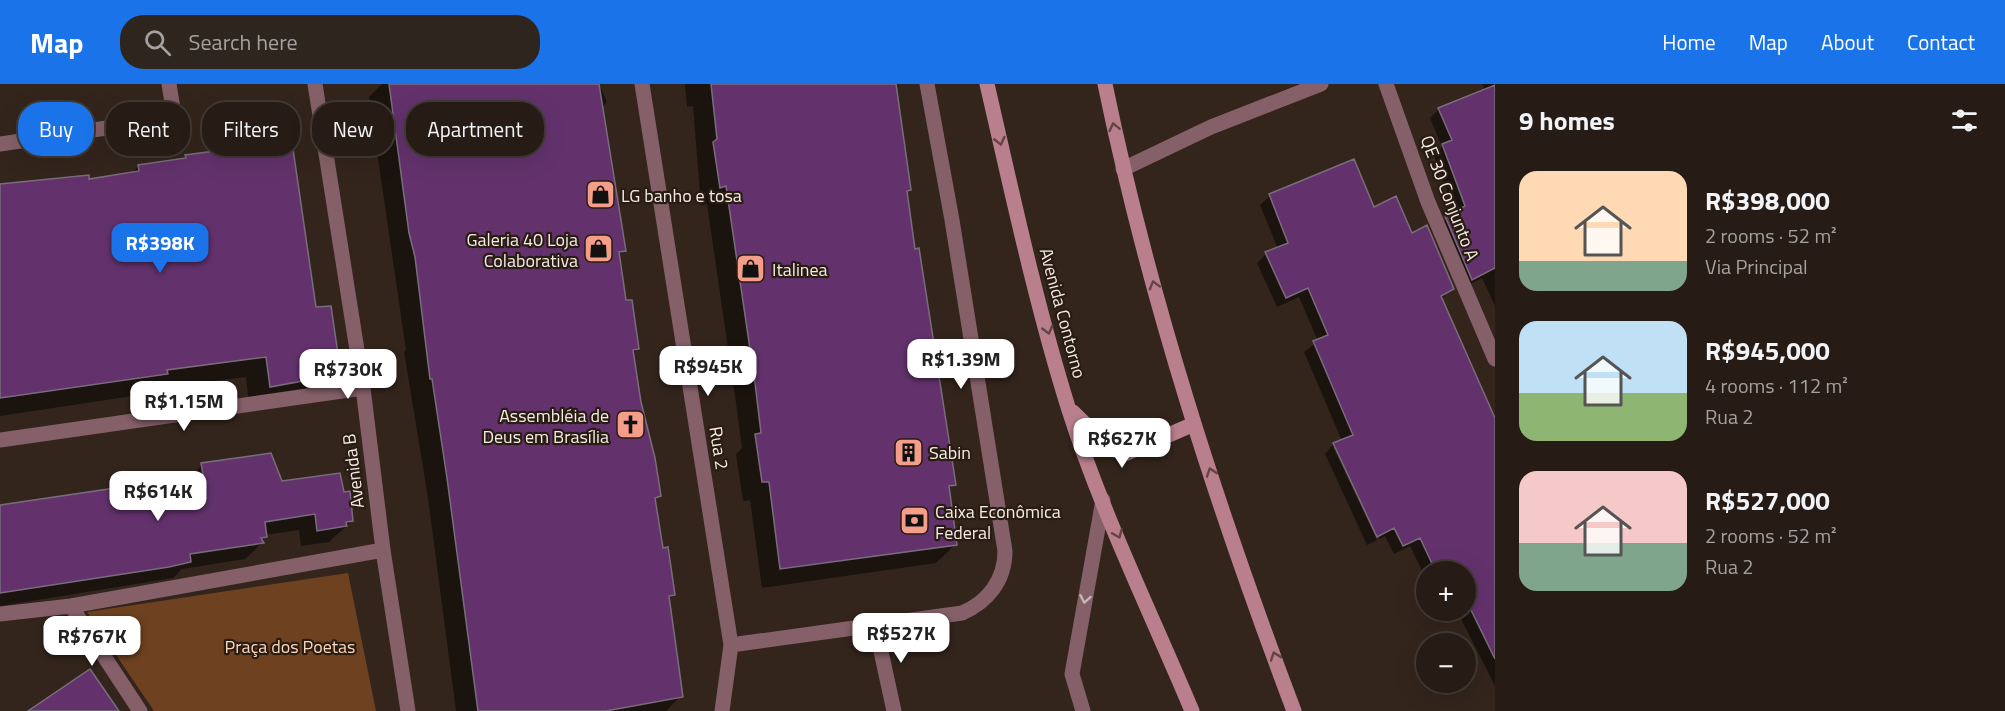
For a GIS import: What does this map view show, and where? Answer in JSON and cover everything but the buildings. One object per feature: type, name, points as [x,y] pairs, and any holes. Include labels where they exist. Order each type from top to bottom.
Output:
[{"type":"main road","name":"Avenida Contorno","points":[[987,84],[1018,221],[1069,408],[1103,500],[1192,711]]},
{"type":"main road","points":[[1105,84],[1123,170],[1194,424],[1294,711]]},
{"type":"main road","points":[[1069,408],[1111,449],[1127,453],[1194,424]]},
{"type":"street","points":[[0,144],[166,119],[173,109],[169,84]]},
{"type":"street","name":"Avenida B","points":[[315,84],[363,388],[383,550],[408,711]]},
{"type":"street","name":"Rua 2","points":[[642,84],[731,645],[722,711]]},
{"type":"street","points":[[731,645],[962,613],[976,607],[988,597],[1005,566],[1005,551],[952,220],[927,84]]},
{"type":"street","points":[[1123,170],[1211,127],[1321,84]]},
{"type":"street","name":"QE 30 Conjunto A","points":[[1386,84],[1428,202],[1495,359]]},
{"type":"street","points":[[0,440],[363,388]]},
{"type":"street","points":[[1083,711],[1072,674],[1103,500]]},
{"type":"street","points":[[0,614],[71,606],[383,550]]},
{"type":"street","points":[[71,606],[140,711]]},
{"type":"street","points":[[875,624],[894,711]]},
{"type":"green space","name":"Praça dos Poetas","points":[[348,573],[376,711],[154,711],[87,612]]},
{"type":"place","name":"LG banho e tosa","points":[[600,195]]},
{"type":"place","name":"Galeria 40 Loja Colaborativa","points":[[599,249]]},
{"type":"place","name":"Italinea","points":[[751,269]]},
{"type":"place","name":"Assembléia de Deus em Brasília","points":[[630,425]]},
{"type":"place","name":"Sabin","points":[[908,452]]},
{"type":"place","name":"Caixa Econômica Federal","points":[[914,521]]}]
